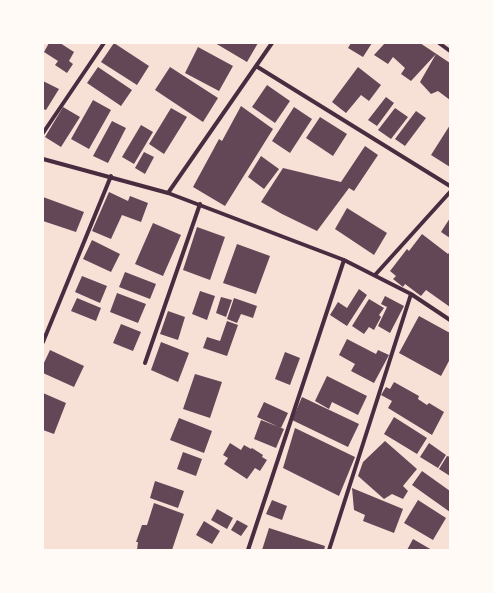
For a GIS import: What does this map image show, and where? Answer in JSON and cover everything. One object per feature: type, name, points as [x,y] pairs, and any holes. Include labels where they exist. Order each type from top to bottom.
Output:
[{"type":"street","points":[[43,133],[104,43]]},
{"type":"street","points":[[168,193],[272,43]]},
{"type":"street","points":[[438,43],[450,51]]},
{"type":"street","points":[[256,66],[450,186]]},
{"type":"street","points":[[43,159],[111,176],[168,193],[344,260],[410,294],[450,320]]},
{"type":"street","points":[[43,342],[111,176]]},
{"type":"street","points":[[376,276],[450,192]]},
{"type":"street","points":[[145,362],[200,204]]},
{"type":"street","points":[[248,550],[344,260]]},
{"type":"street","points":[[328,550],[410,294]]},
{"type":"building","points":[[49,43],[60,43],[74,52],[69,61],[73,64],[67,73],[55,65],[58,61],[44,52]]},
{"type":"building","points":[[114,43],[149,66],[137,85],[101,62]]},
{"type":"building","points":[[215,43],[258,43],[247,62]]},
{"type":"building","points":[[351,43],[372,43],[363,57],[348,48]]},
{"type":"building","points":[[385,43],[420,43],[450,63],[450,100],[438,91],[431,94],[420,82],[436,54],[411,81],[401,74],[405,68],[393,57],[388,64],[374,55]]},
{"type":"building","points":[[198,47],[233,66],[219,91],[185,73]]},
{"type":"building","points":[[98,67],[132,90],[121,106],[87,83]]},
{"type":"building","points":[[170,67],[218,98],[203,122],[155,90]]},
{"type":"building","points":[[358,67],[381,85],[369,101],[361,95],[346,113],[332,102]]},
{"type":"building","points":[[43,81],[59,89],[46,110],[43,109]]},
{"type":"building","points":[[267,85],[290,101],[275,123],[252,107]]},
{"type":"building","points":[[386,97],[394,103],[377,126],[368,120]]},
{"type":"building","points":[[93,100],[111,110],[89,149],[71,139]]},
{"type":"building","points":[[241,106],[273,129],[225,206],[193,187],[219,139],[222,141]]},
{"type":"building","points":[[63,107],[80,117],[61,147],[45,137]]},
{"type":"building","points":[[294,107],[312,119],[290,153],[272,141]]},
{"type":"building","points":[[171,108],[187,117],[164,154],[149,144]]},
{"type":"building","points":[[395,108],[408,117],[391,139],[378,130]]},
{"type":"building","points":[[416,111],[426,118],[405,146],[395,139]]},
{"type":"building","points":[[320,117],[347,134],[333,156],[306,138]]},
{"type":"building","points":[[112,121],[126,128],[108,163],[93,156]]},
{"type":"building","points":[[141,125],[153,132],[134,164],[122,157]]},
{"type":"building","points":[[450,125],[450,167],[431,155]]},
{"type":"building","points":[[365,146],[378,155],[354,191],[349,188],[317,231],[261,202],[283,168],[341,182]]},
{"type":"building","points":[[144,152],[154,157],[145,174],[135,168]]},
{"type":"building","points":[[261,156],[279,169],[264,189],[248,177]]},
{"type":"building","points":[[109,192],[128,201],[130,196],[148,203],[141,222],[122,215],[111,239],[92,231]]},
{"type":"building","points":[[43,197],[84,212],[76,232],[43,221]]},
{"type":"building","points":[[347,208],[387,233],[374,255],[335,229]]},
{"type":"building","points":[[450,218],[450,238],[441,232]]},
{"type":"building","points":[[153,223],[181,235],[163,276],[135,264]]},
{"type":"building","points":[[197,227],[225,237],[210,280],[183,270]]},
{"type":"building","points":[[422,234],[448,254],[450,252],[450,307],[426,290],[421,296],[405,284],[403,287],[393,279],[396,276],[390,271],[407,249],[409,251]]},
{"type":"building","points":[[92,240],[120,254],[111,272],[83,259]]},
{"type":"building","points":[[237,244],[270,256],[256,294],[223,283]]},
{"type":"building","points":[[125,272],[156,284],[150,299],[119,287]]},
{"type":"building","points":[[82,276],[107,286],[100,303],[75,292]]},
{"type":"building","points":[[359,289],[367,295],[347,326],[330,315],[338,302],[347,308]]},
{"type":"building","points":[[200,291],[215,296],[207,320],[192,314]]},
{"type":"building","points":[[117,293],[146,304],[138,323],[110,312]]},
{"type":"building","points":[[385,296],[404,306],[390,333],[378,326],[387,307],[381,304]]},
{"type":"building","points":[[221,297],[232,300],[226,317],[216,313]]},
{"type":"building","points":[[77,298],[101,308],[96,321],[71,311]]},
{"type":"building","points":[[234,298],[257,306],[253,318],[241,314],[237,323],[227,319]]},
{"type":"building","points":[[369,299],[384,308],[379,315],[381,317],[374,330],[369,327],[364,334],[352,326]]},
{"type":"building","points":[[168,311],[185,317],[178,340],[160,334]]},
{"type":"building","points":[[419,316],[450,333],[450,359],[441,376],[399,353]]},
{"type":"building","points":[[227,321],[238,325],[227,356],[203,348],[207,337],[220,341]]},
{"type":"building","points":[[121,324],[141,332],[133,351],[113,343]]},
{"type":"building","points":[[347,339],[376,354],[378,350],[389,355],[374,383],[351,371],[355,364],[339,355]]},
{"type":"building","points":[[161,342],[189,353],[178,382],[151,370]]},
{"type":"building","points":[[50,350],[84,366],[74,387],[43,373],[43,365]]},
{"type":"building","points":[[285,352],[300,358],[290,385],[275,379]]},
{"type":"building","points":[[195,374],[222,382],[210,418],[183,409]]},
{"type":"building","points":[[327,376],[367,396],[358,415],[332,402],[329,409],[315,401]]},
{"type":"building","points":[[394,382],[419,396],[418,399],[427,405],[429,403],[444,412],[432,435],[388,408],[392,401],[381,395],[386,387],[390,389]]},
{"type":"building","points":[[43,393],[66,403],[54,434],[43,430]]},
{"type":"building","points":[[302,397],[359,424],[348,447],[292,420]]},
{"type":"building","points":[[264,402],[288,413],[281,428],[257,417]]},
{"type":"building","points":[[394,417],[427,438],[417,454],[384,434]]},
{"type":"building","points":[[179,418],[212,431],[204,453],[170,440]]},
{"type":"building","points":[[261,420],[284,429],[276,448],[254,439]]},
{"type":"building","points":[[295,428],[355,457],[339,496],[283,468]]},
{"type":"building","points":[[385,441],[417,469],[403,486],[408,491],[403,499],[392,494],[384,499],[358,476],[363,462]]},
{"type":"building","points":[[230,443],[241,450],[244,445],[263,455],[262,457],[267,460],[260,471],[255,468],[247,479],[224,464],[228,458],[223,455]]},
{"type":"building","points":[[429,443],[446,455],[438,468],[420,457]]},
{"type":"building","points":[[183,452],[202,459],[196,476],[177,469]]},
{"type":"building","points":[[447,456],[450,457],[450,476],[439,469]]},
{"type":"building","points":[[422,471],[450,491],[450,512],[412,485]]},
{"type":"building","points":[[155,481],[184,491],[178,508],[150,498]]},
{"type":"building","points":[[352,488],[403,509],[394,533],[363,521],[365,515],[354,510]]},
{"type":"building","points":[[272,500],[287,506],[282,520],[266,514]]},
{"type":"building","points":[[418,500],[446,518],[433,540],[404,523]]},
{"type":"building","points":[[154,503],[184,514],[172,550],[137,550],[138,542],[136,542],[142,525],[147,525]]},
{"type":"building","points":[[217,509],[233,518],[227,529],[211,520]]},
{"type":"building","points":[[237,520],[248,526],[241,536],[231,530]]},
{"type":"building","points":[[204,521],[220,531],[212,544],[196,535]]},
{"type":"building","points":[[269,528],[325,546],[324,550],[262,550]]},
{"type":"building","points":[[413,539],[432,550],[407,550]]}]
